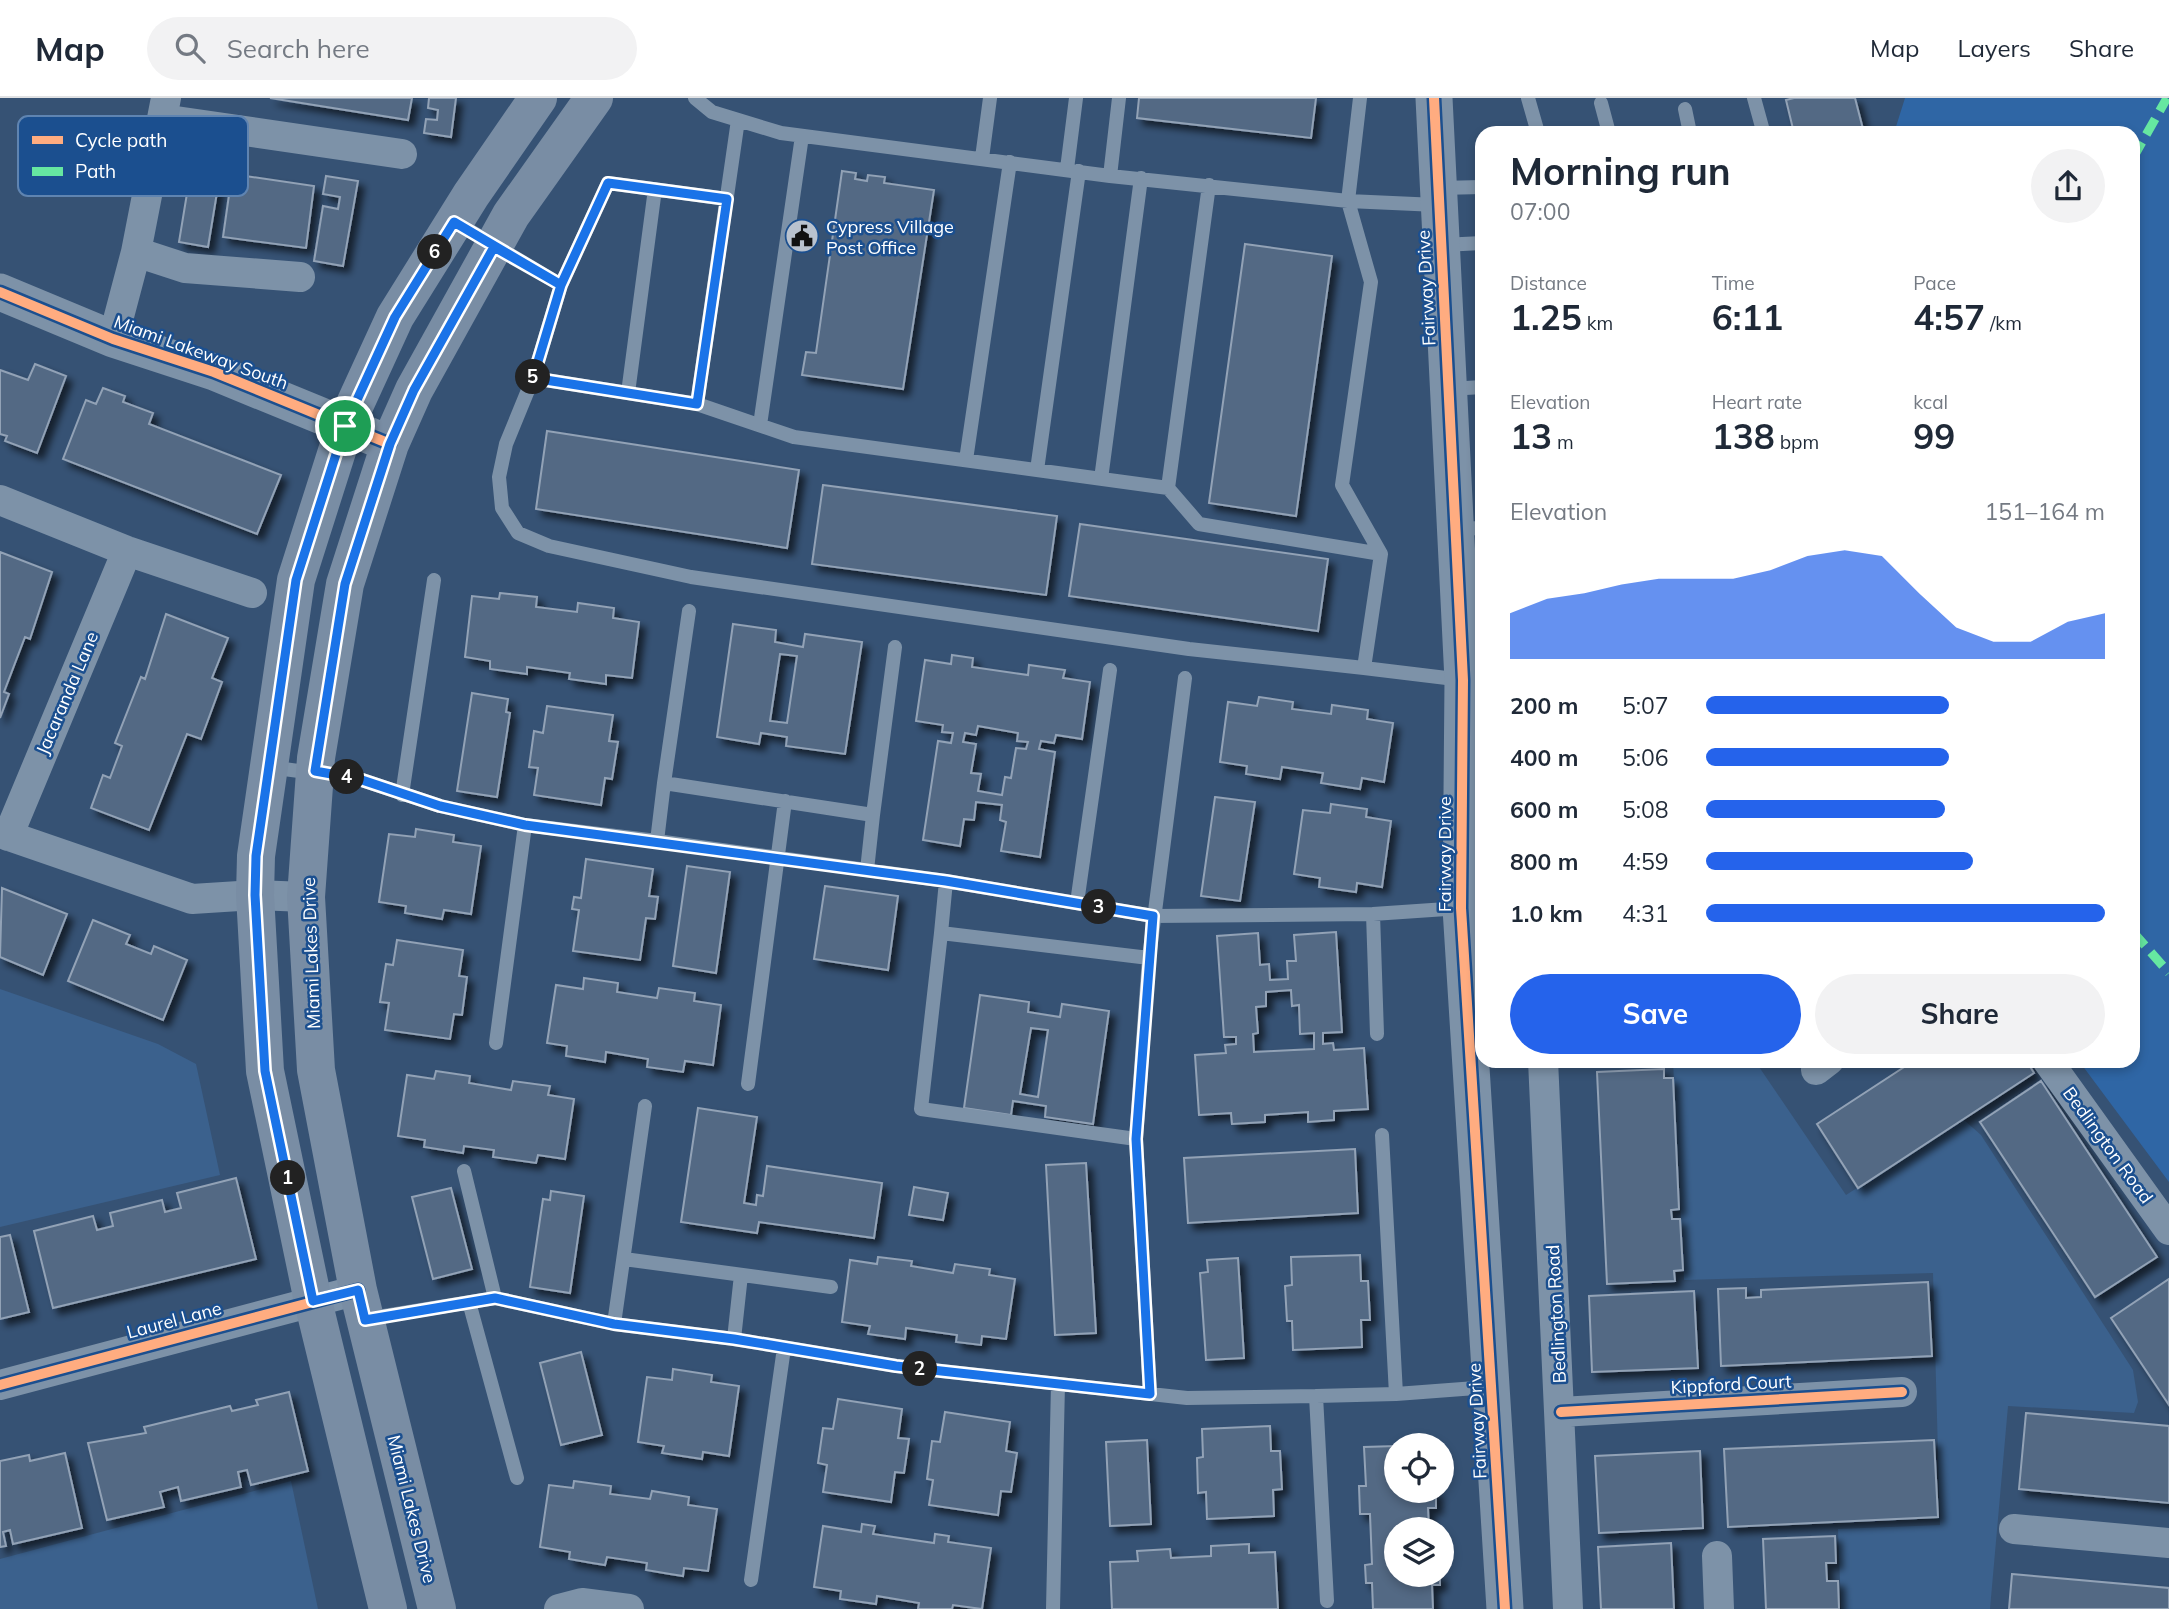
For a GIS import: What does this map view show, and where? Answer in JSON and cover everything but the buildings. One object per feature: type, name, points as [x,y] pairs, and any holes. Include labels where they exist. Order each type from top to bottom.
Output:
[{"type":"main road","points":[[388,1609],[313,1301],[265,1071],[255,895],[256,856],[296,580],[345,426],[395,317],[454,222],[538,98]]},
{"type":"main road","name":"Miami Lakes Drive","points":[[437,1609],[361,1305],[316,1070],[306,897],[315,771],[345,584],[390,444],[414,390],[511,215],[594,98]]},
{"type":"street","name":"Fairway Drive","points":[[1434,98],[1441,245],[1465,388],[1472,680],[1461,908],[1505,1609]]},
{"type":"street","points":[[164,109],[201,116]]},
{"type":"street","points":[[248,125],[402,154]]},
{"type":"street","points":[[113,339],[136,252],[147,196]]},
{"type":"street","points":[[136,252],[185,268],[300,277]]},
{"type":"street","name":"Miami Lakeway South","points":[[0,292],[113,339],[214,372],[390,444]]},
{"type":"street","points":[[0,500],[127,551],[252,593]]},
{"type":"street","name":"Jacaranda Lane","points":[[127,551],[4,835],[192,899],[255,895],[306,897]]},
{"type":"street","name":"Bedlington Road","points":[[1544,1068],[1568,1609]]},
{"type":"street","name":"Bedlington Road","points":[[2053,1068],[2169,1230]]},
{"type":"street","name":"Laurel Lane","points":[[0,1385],[313,1301],[361,1305]]},
{"type":"street","name":"Kippford Court","points":[[1561,1412],[1902,1392]]},
{"type":"street","points":[[2014,1529],[2169,1544]]},
{"type":"street","points":[[1717,1556],[1719,1609]]},
{"type":"street","points":[[559,1609],[582,1603],[629,1609]]},
{"type":"lane","points":[[695,98],[712,112],[781,133],[1110,176],[1348,201],[1439,197],[1475,189]]},
{"type":"lane","points":[[982,158],[990,98]]},
{"type":"lane","points":[[1037,470],[1073,170],[1076,98]]},
{"type":"lane","points":[[1110,176],[1119,98]]},
{"type":"lane","points":[[1360,98],[1348,201],[1371,282],[1342,485],[1381,554],[1364,668]]},
{"type":"lane","points":[[1528,98],[1536,126]]},
{"type":"lane","points":[[1754,98],[1762,126]]},
{"type":"lane","points":[[1601,103],[1607,126]]},
{"type":"lane","points":[[1685,109],[1689,126]]},
{"type":"lane","points":[[697,404],[738,120]]},
{"type":"lane","points":[[761,425],[802,136]]},
{"type":"lane","points":[[966,460],[1010,162]]},
{"type":"lane","points":[[1101,479],[1141,178]]},
{"type":"lane","points":[[727,199],[608,183],[561,285],[533,378],[506,444],[499,477],[502,508],[518,533],[549,546],[691,577],[1189,649],[1472,680]]},
{"type":"lane","points":[[1168,488],[1209,185]]},
{"type":"lane","points":[[628,393],[654,189]]},
{"type":"lane","points":[[454,222],[561,285]]},
{"type":"lane","points":[[1441,245],[1475,243]]},
{"type":"lane","points":[[533,378],[697,404],[794,437],[1168,488],[1199,524],[1381,554]]},
{"type":"lane","points":[[402,795],[433,580]]},
{"type":"lane","points":[[657,841],[689,611]]},
{"type":"lane","points":[[867,870],[895,647]]},
{"type":"lane","points":[[1077,903],[1110,670]]},
{"type":"lane","points":[[1150,1394],[1136,1139],[1153,916],[1185,678]]},
{"type":"lane","points":[[267,767],[315,771],[359,779],[402,795],[525,825],[946,881],[1153,916],[1373,914],[1461,908]]},
{"type":"lane","points":[[664,783],[873,815]]},
{"type":"lane","points":[[748,1083],[785,802]]},
{"type":"lane","points":[[496,1043],[525,825]]},
{"type":"lane","points":[[946,881],[921,1109],[1136,1139]]},
{"type":"lane","points":[[1373,914],[1377,1034]]},
{"type":"lane","points":[[941,933],[1149,958]]},
{"type":"lane","points":[[614,1324],[645,1106]]},
{"type":"lane","points":[[1382,1135],[1396,1394]]},
{"type":"lane","points":[[464,1171],[495,1298]]},
{"type":"lane","points":[[624,1259],[831,1287]]},
{"type":"lane","points":[[734,1339],[741,1275]]},
{"type":"lane","points":[[361,1305],[469,1303],[495,1298],[614,1324],[734,1339],[896,1366],[1187,1398],[1396,1394],[1493,1387]]},
{"type":"lane","points":[[469,1303],[517,1478]]},
{"type":"lane","points":[[751,1580],[784,1348]]},
{"type":"lane","points":[[1053,1609],[1058,1384]]},
{"type":"lane","points":[[1316,1396],[1327,1601]]},
{"type":"shaded area","points":[[1905,98],[2169,98],[2169,1182],[2084,1068],[2140,1068],[2140,126],[1896,126]]},
{"type":"shaded area","points":[[0,989],[158,1044],[196,1064],[220,1175],[0,1227]]},
{"type":"shaded area","points":[[1673,1068],[1760,1068],[1846,1195],[1964,1120],[1981,1135],[2133,1370],[2138,1402],[2134,1413],[2008,1406],[1990,1609],[1841,1609],[1838,1529],[1940,1525],[1933,1273],[1684,1280]]},
{"type":"shaded area","points":[[291,1481],[318,1609],[0,1609],[0,1559]]},
{"type":"marked path","points":[[2140,146],[2167,98]]},
{"type":"marked path","points":[[2140,940],[2169,973]]},
{"type":"cycle path","points":[[1434,98],[1463,680],[1461,908],[1505,1609]]},
{"type":"cycle path","points":[[0,292],[113,339],[214,372],[390,444]]},
{"type":"cycle path","points":[[0,1385],[358,1290]]},
{"type":"cycle path","points":[[1561,1412],[1902,1392]]},
{"type":"place","name":"Cypress Village Post Office","points":[[802,236]]},
{"type":"route","points":[[345,426],[296,580],[256,856],[255,895],[265,1071],[313,1301],[358,1290],[365,1320],[495,1298],[614,1324],[734,1339],[896,1366],[1150,1394],[1136,1139],[1153,916],[946,881],[525,825],[440,806],[359,779],[315,771],[345,584],[390,444],[414,390],[494,247],[561,285],[533,378],[697,404],[727,199],[608,183],[561,285],[454,222],[395,317],[345,426]]}]
